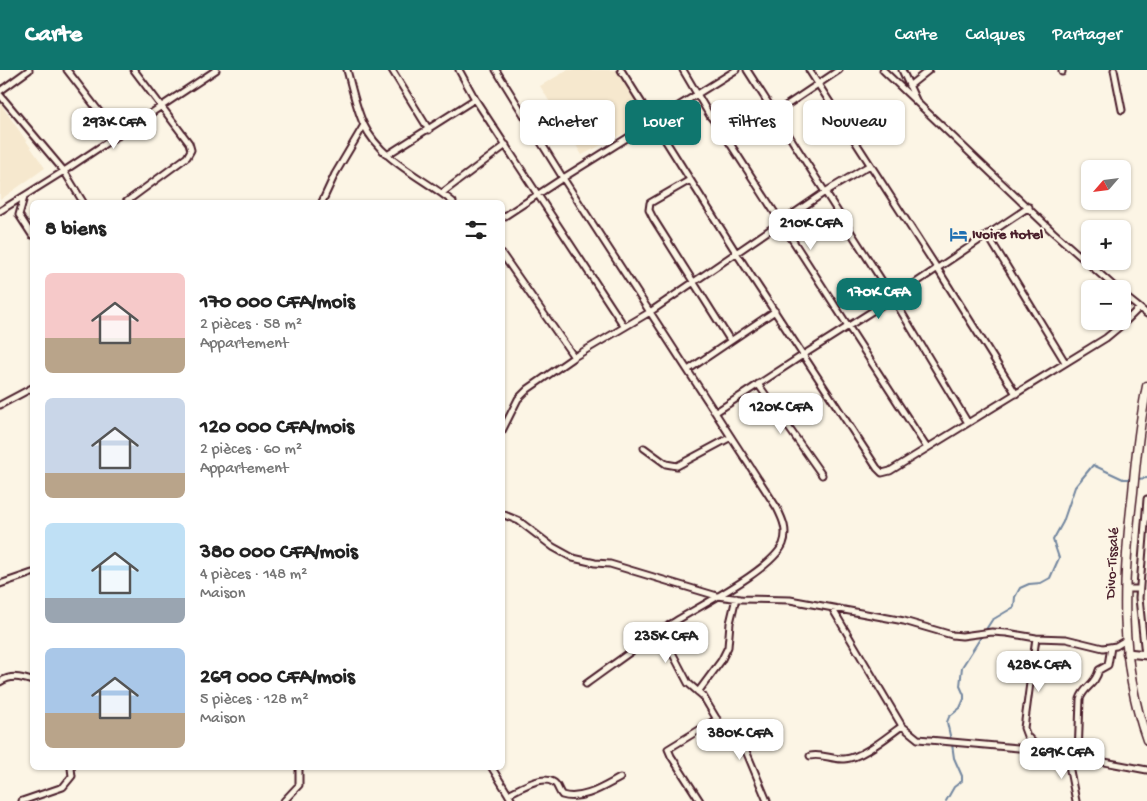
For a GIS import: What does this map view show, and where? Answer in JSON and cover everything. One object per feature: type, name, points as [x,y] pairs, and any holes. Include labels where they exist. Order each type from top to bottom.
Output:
[{"type":"main road","name":"Divo-Tissalé","points":[[1147,386],[1142,411],[1131,504],[1125,589],[1127,653],[1132,686],[1147,740]]},
{"type":"street","points":[[0,91],[29,70]]},
{"type":"street","points":[[67,70],[118,136]]},
{"type":"street","points":[[129,200],[187,157],[190,150],[188,143],[134,70]]},
{"type":"street","points":[[0,210],[24,197],[216,70]]},
{"type":"street","points":[[347,70],[364,125],[387,155],[451,200]]},
{"type":"street","points":[[392,70],[429,130]]},
{"type":"street","points":[[459,70],[624,326]]},
{"type":"street","points":[[496,70],[562,178],[777,508],[784,522],[786,534],[782,545],[767,562],[749,577],[670,625],[586,684]]},
{"type":"street","points":[[621,70],[641,100]]},
{"type":"street","points":[[683,70],[710,116],[720,128],[927,448]]},
{"type":"street","points":[[688,100],[736,70]]},
{"type":"street","points":[[747,70],[767,100]]},
{"type":"street","points":[[808,70],[937,268],[1016,394]]},
{"type":"street","points":[[793,101],[839,70]]},
{"type":"street","points":[[883,70],[1107,280]]},
{"type":"street","points":[[902,70],[918,103]]},
{"type":"street","points":[[909,86],[929,70]]},
{"type":"street","points":[[1114,70],[1122,110]]},
{"type":"street","points":[[0,95],[64,171],[82,200]]},
{"type":"street","points":[[387,155],[476,99]]},
{"type":"street","points":[[323,200],[335,174],[364,125]]},
{"type":"street","points":[[505,216],[625,139]]},
{"type":"street","points":[[793,141],[893,298],[968,422]]},
{"type":"street","points":[[442,193],[506,145]]},
{"type":"street","points":[[669,145],[737,254],[882,473],[890,471],[1016,394],[1115,330],[1139,308]]},
{"type":"street","points":[[505,426],[518,399],[528,389],[574,357],[650,312],[825,192],[870,164]]},
{"type":"street","points":[[690,180],[650,203],[649,210],[730,340]]},
{"type":"street","points":[[24,197],[19,216],[30,232]]},
{"type":"street","points":[[716,412],[848,328],[1028,207]]},
{"type":"street","points":[[988,234],[1065,362]]},
{"type":"street","points":[[505,258],[574,357]]},
{"type":"street","points":[[1131,301],[1147,314]]},
{"type":"street","points":[[688,370],[775,310]]},
{"type":"street","points":[[758,384],[822,475]]},
{"type":"street","points":[[0,405],[30,389]]},
{"type":"street","points":[[644,448],[666,464],[677,466],[731,437]]},
{"type":"street","points":[[1127,653],[1146,655],[1140,589],[1147,499]]},
{"type":"street","points":[[505,515],[519,521],[553,547],[573,558],[610,564],[717,596],[790,600],[904,621],[952,635],[962,636],[992,632],[1036,638],[1066,639],[1095,647],[1111,647],[1126,640]]},
{"type":"street","points":[[0,584],[30,575]]},
{"type":"street","points":[[1125,589],[1140,589]]},
{"type":"street","points":[[698,692],[728,647],[730,623],[736,598]]},
{"type":"street","points":[[832,608],[902,726],[918,739],[1040,750],[1147,770]]},
{"type":"street","points":[[670,625],[665,636],[666,643],[688,684],[703,696],[722,728],[738,741],[746,751],[767,801]]},
{"type":"street","points":[[1036,638],[1024,728],[1027,736],[1040,750]]},
{"type":"street","points":[[1078,757],[1082,694],[1095,681],[1100,669],[1108,665],[1111,647]]},
{"type":"street","points":[[0,682],[15,676],[30,680]]},
{"type":"street","points":[[700,801],[668,749],[716,719]]},
{"type":"street","points":[[810,756],[818,754],[846,759],[854,757],[902,726]]},
{"type":"street","points":[[1067,755],[1076,801]]},
{"type":"street","points":[[22,801],[63,787],[72,776],[71,770]]},
{"type":"street","points":[[284,801],[299,785],[299,770]]},
{"type":"street","points":[[493,770],[512,801]]},
{"type":"street","points":[[508,794],[530,783],[551,781],[556,784],[559,792],[565,797],[583,799],[620,778]]},
{"type":"shaded area","points":[[568,70],[617,70],[637,100],[625,100],[625,133],[615,138],[615,100],[549,100],[540,86]]},
{"type":"shaded area","points":[[0,103],[45,168],[0,200]]},
{"type":"shaded area","points":[[576,145],[601,145],[582,155]]},
{"type":"waterway","points":[[951,740],[947,722],[949,717],[960,708],[964,699],[960,686],[962,667],[992,620],[1014,607],[1015,597],[1020,588],[1029,584],[1041,583],[1050,578],[1059,558],[1053,540],[1063,522],[1075,487],[1093,465],[1123,479],[1132,479]]},
{"type":"waterway","points":[[1137,479],[1147,478]]},
{"type":"waterway","points":[[946,801],[954,787],[962,781],[962,776],[954,758],[952,744]]},
{"type":"place","name":"Ivoire Hotel","points":[[958,235]]}]
